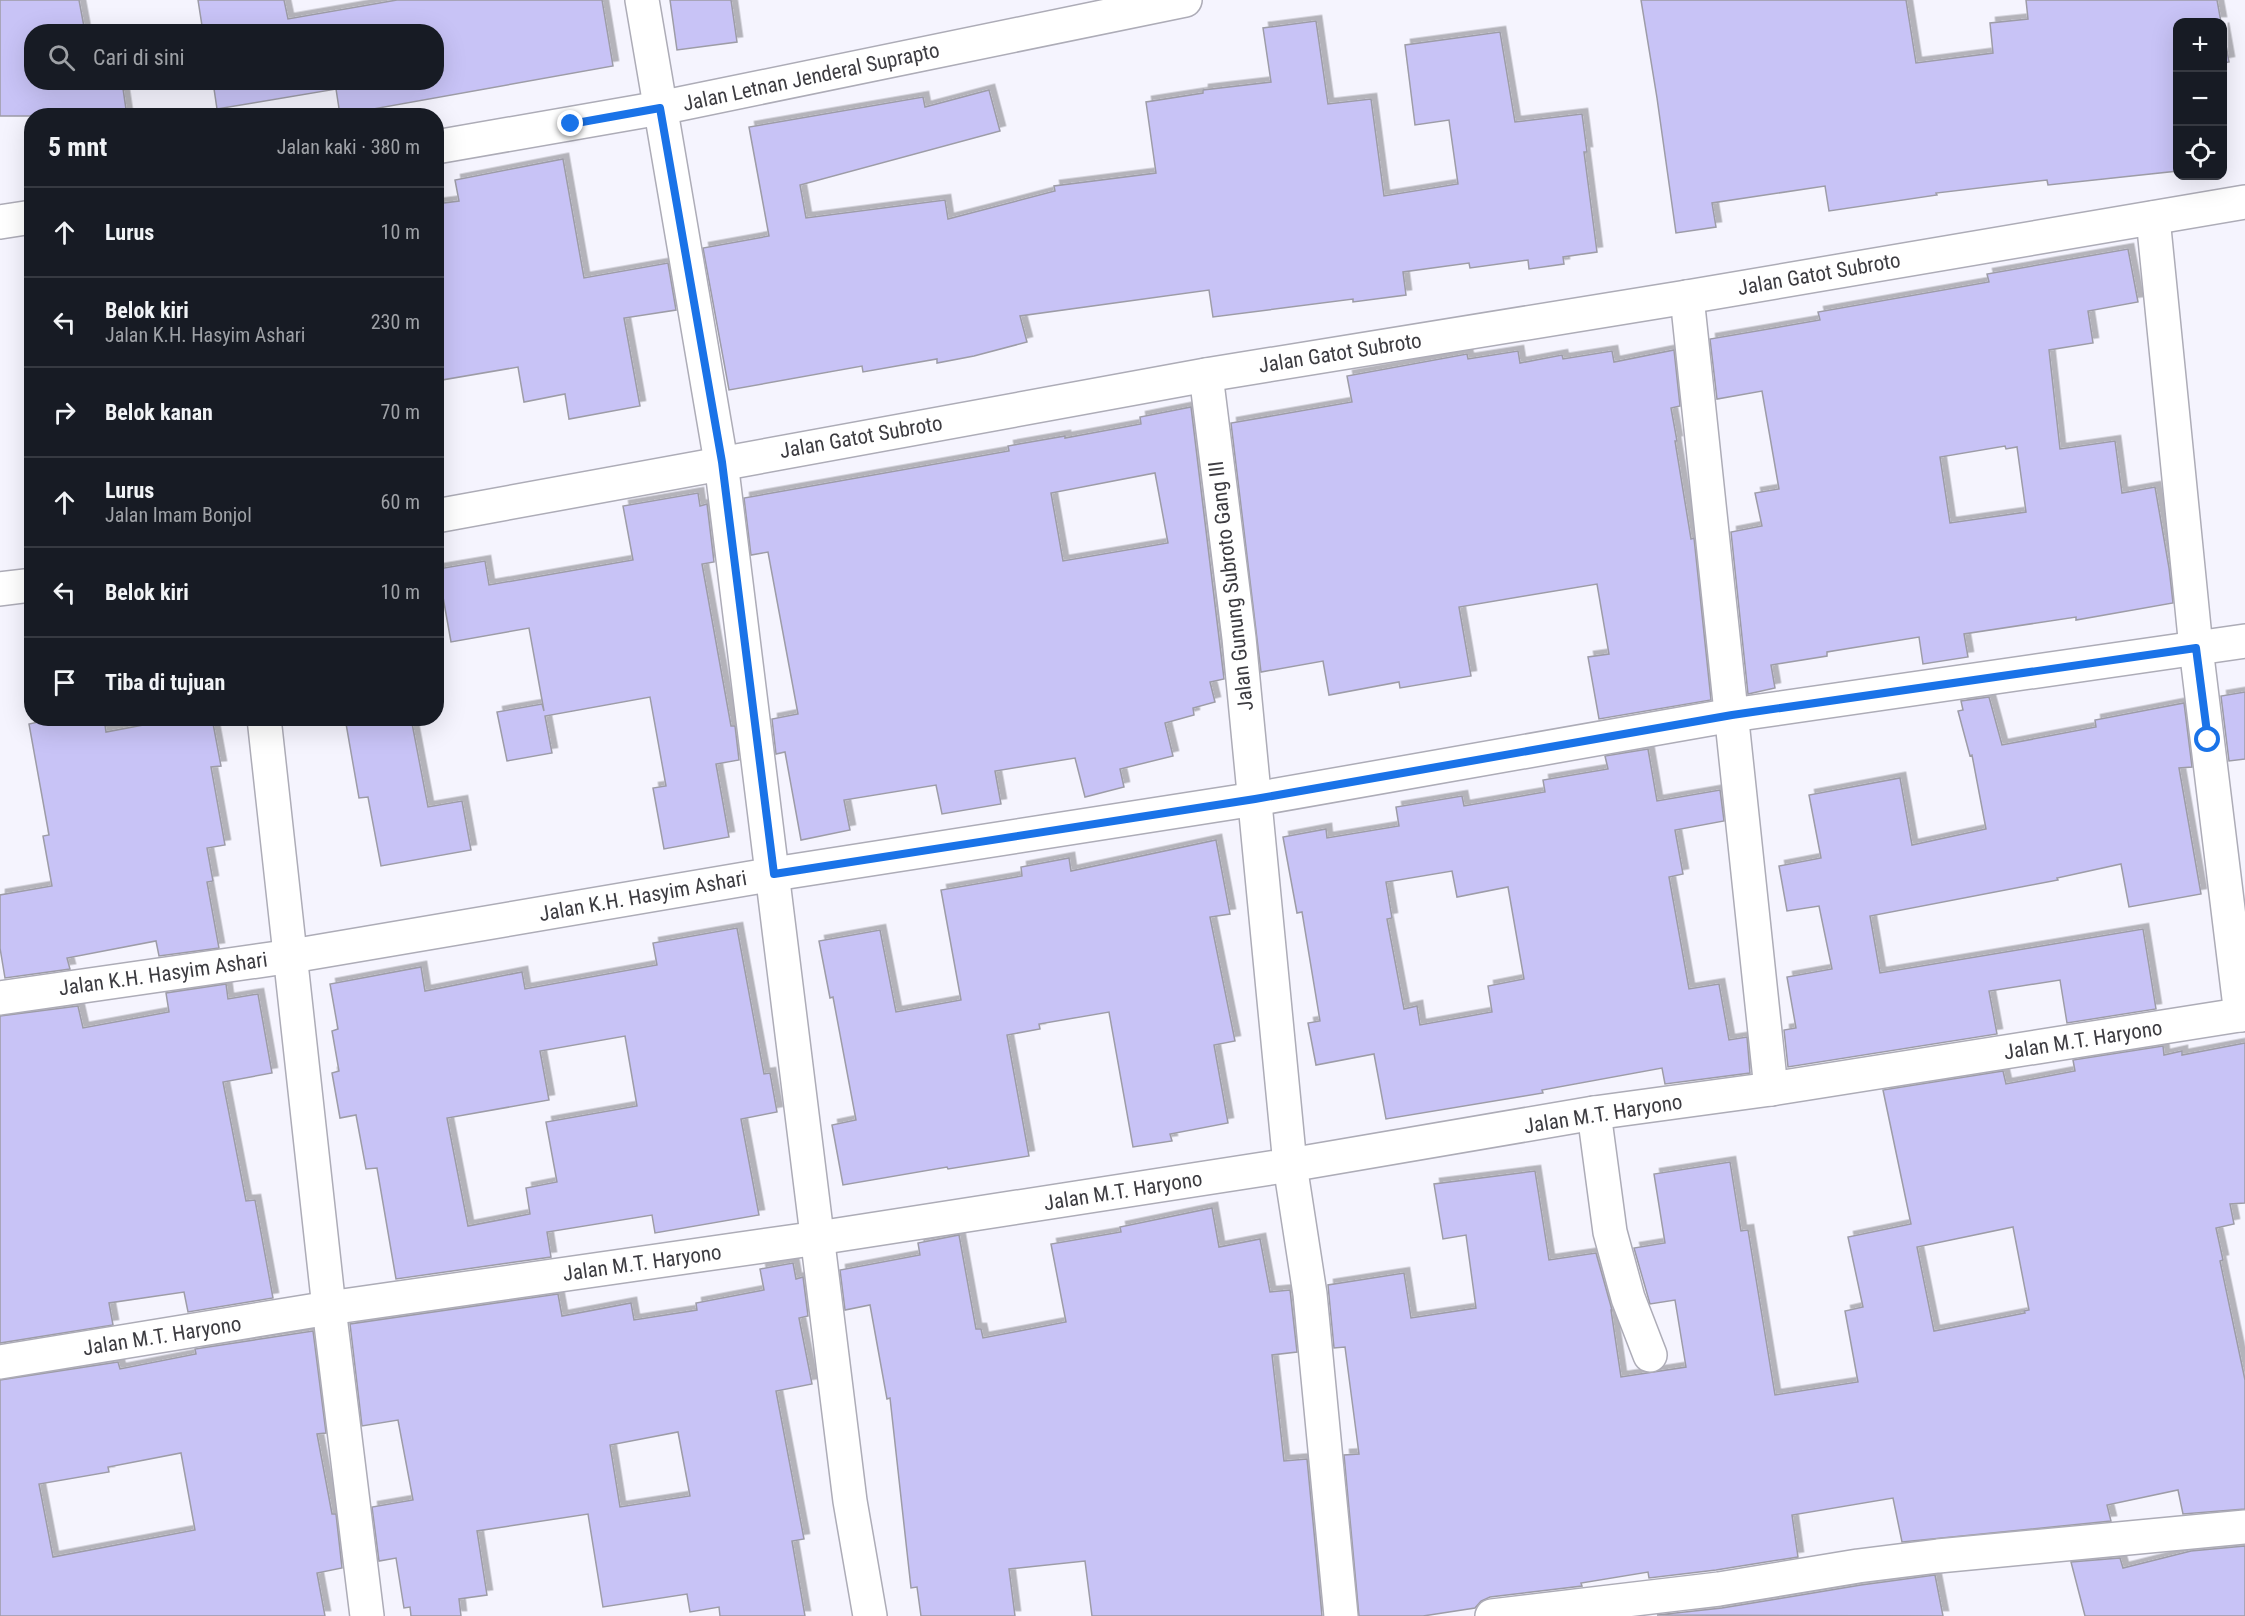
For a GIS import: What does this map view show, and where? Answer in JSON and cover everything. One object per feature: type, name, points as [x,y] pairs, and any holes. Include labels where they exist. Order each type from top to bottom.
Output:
[{"type":"street","points":[[642,0],[722,462],[850,1501],[870,1616]]},
{"type":"street","name":"Jalan Letnan Jenderal Suprapto","points":[[444,146],[660,108],[1185,0]]},
{"type":"street","name":"Jalan Gatot Subroto","points":[[444,514],[1206,375],[1687,297],[2245,202]]},
{"type":"street","points":[[0,222],[24,218]]},
{"type":"street","points":[[2153,218],[2196,648],[2243,1015]]},
{"type":"street","points":[[1687,297],[1771,1089]]},
{"type":"street","name":"Jalan Gunung Subroto Gang III","points":[[1206,375],[1239,638],[1290,1166],[1310,1294],[1341,1616]]},
{"type":"street","points":[[0,589],[24,586]]},
{"type":"street","name":"Jalan K.H. Hasyim Ashari","points":[[0,998],[292,956],[774,874],[1255,799],[1732,715],[2245,640]]},
{"type":"street","points":[[265,726],[329,1308],[366,1616]]},
{"type":"street","name":"Jalan M.T. Haryono","points":[[0,1362],[329,1308],[818,1238],[1290,1166],[1594,1113],[1771,1089],[2243,1015]]},
{"type":"street","points":[[1594,1113],[1611,1232],[1628,1298],[1650,1355]]},
{"type":"street","points":[[1492,1616],[1719,1589],[1858,1566],[1938,1556],[2245,1527]]},
{"type":"building","points":[[0,0],[79,0],[84,24],[24,24],[24,90],[123,90],[126,108],[24,108],[24,116],[0,116]]},
{"type":"building","points":[[198,0],[284,0],[288,19],[397,0],[602,0],[613,66],[379,108],[339,108],[336,90],[444,90],[444,24],[202,24]]},
{"type":"building","points":[[670,0],[731,0],[737,42],[677,50]]},
{"type":"building","points":[[1641,0],[1906,0],[1916,63],[1993,53],[1990,23],[2028,19],[2026,0],[2217,0],[2220,18],[2173,18],[2173,172],[2048,185],[2047,180],[1936,193],[1937,195],[1829,211],[1825,186],[1712,203],[1716,227],[1676,233]]},
{"type":"building","points":[[1316,21],[1328,104],[1371,99],[1384,196],[1458,184],[1449,120],[1415,125],[1405,45],[1500,32],[1515,122],[1582,114],[1587,152],[1584,152],[1597,252],[1563,257],[1564,264],[1529,269],[1528,260],[1470,268],[1469,263],[1403,272],[1406,295],[1353,302],[1353,299],[1213,317],[1209,290],[1020,316],[1027,342],[974,356],[937,363],[937,359],[863,372],[862,366],[729,390],[703,248],[769,236],[749,127],[923,97],[925,107],[989,90],[1000,131],[800,185],[806,218],[945,200],[948,219],[1055,191],[1054,186],[1156,173],[1146,102],[1203,93],[1203,90],[1271,82],[1263,28]]},
{"type":"building","points":[[214,90],[330,90],[223,108],[217,108]]},
{"type":"building","points":[[563,159],[584,278],[668,263],[676,310],[624,318],[640,406],[569,419],[565,394],[524,402],[518,367],[444,380],[444,203],[459,201],[455,180]]},
{"type":"building","points":[[2128,249],[2138,302],[2088,311],[2093,343],[2049,350],[2060,449],[2115,441],[2122,493],[2155,487],[2173,603],[2076,620],[2076,617],[1964,634],[1968,657],[1923,664],[1919,637],[1827,652],[1827,656],[1771,665],[1775,688],[1748,694],[1731,532],[1762,526],[1755,493],[1779,489],[1762,391],[1717,399],[1710,339],[1820,320],[1818,312],[1989,282],[1987,274]],"holes":[[[2005,446],[2006,449],[2017,447],[2026,512],[1950,523],[1940,457]]]},
{"type":"building","points":[[1674,350],[1680,406],[1671,408],[1691,539],[1694,538],[1711,700],[1599,719],[1588,657],[1609,654],[1597,584],[1459,607],[1471,676],[1400,688],[1399,682],[1329,695],[1323,661],[1261,672],[1231,423],[1352,402],[1347,376],[1467,354],[1468,359],[1518,351],[1520,363],[1562,355],[1563,359],[1612,351],[1614,362]]},
{"type":"building","points":[[1191,407],[1224,679],[1210,682],[1215,702],[1193,708],[1194,715],[1165,723],[1173,756],[1120,769],[1124,787],[1085,797],[1075,758],[995,771],[1001,804],[942,814],[936,785],[844,800],[850,830],[801,840],[785,752],[776,754],[772,719],[798,714],[768,552],[751,555],[744,498],[1009,451],[1008,446],[1141,424],[1140,417]],"holes":[[[1155,473],[1168,543],[1063,561],[1051,493]]]},
{"type":"building","points":[[698,493],[700,506],[707,504],[714,562],[702,564],[731,726],[735,726],[739,760],[716,764],[729,837],[664,849],[653,788],[666,786],[650,697],[545,716],[552,753],[507,761],[497,712],[542,704],[544,711],[529,628],[451,642],[444,603],[444,568],[485,561],[489,585],[633,560],[623,506]]},
{"type":"building","points":[[2245,692],[2245,759],[2229,761],[2221,696]]},
{"type":"building","points":[[1989,697],[2002,745],[2096,727],[2095,720],[2184,703],[2192,767],[2179,768],[2201,894],[2129,907],[2121,864],[2057,878],[2058,880],[1870,916],[1880,973],[2143,929],[2156,1009],[2067,1023],[2060,980],[1989,991],[1997,1034],[1788,1067],[1784,1030],[1796,1028],[1787,977],[1832,969],[1819,906],[1787,911],[1779,866],[1821,858],[1809,795],[1900,778],[1912,845],[1986,829],[1972,755],[1970,756],[1958,711],[1963,710],[1961,701]]},
{"type":"building","points":[[29,726],[105,726],[106,732],[138,726],[214,726],[221,766],[211,767],[225,845],[207,848],[213,881],[207,882],[219,948],[159,956],[156,941],[67,958],[70,969],[5,978],[0,948],[0,895],[52,886],[43,836],[49,835]]},
{"type":"building","points":[[346,726],[413,726],[428,807],[462,801],[471,850],[381,866],[368,797],[359,798]]},
{"type":"building","points":[[1648,749],[1657,801],[1720,790],[1724,821],[1675,830],[1683,874],[1669,877],[1689,989],[1719,984],[1729,1040],[1747,1037],[1750,1073],[1665,1084],[1662,1068],[1542,1090],[1543,1093],[1386,1119],[1374,1054],[1316,1065],[1308,1023],[1320,1021],[1302,912],[1297,913],[1283,837],[1326,829],[1327,838],[1399,826],[1396,807],[1462,796],[1464,806],[1545,792],[1543,780],[1608,769],[1605,756]],"holes":[[[1452,871],[1457,897],[1508,887],[1524,979],[1488,986],[1492,1012],[1420,1025],[1417,1006],[1404,1009],[1387,919],[1392,918],[1386,882]]]},
{"type":"building","points":[[1216,840],[1230,914],[1210,917],[1235,1041],[1214,1045],[1228,1123],[1170,1134],[1172,1141],[1133,1147],[1109,1012],[1039,1024],[1040,1029],[1007,1035],[1029,1156],[843,1185],[832,1125],[856,1120],[833,997],[830,998],[819,941],[880,930],[896,1012],[961,1000],[941,890],[1022,876],[1021,867],[1069,858],[1071,871]]},
{"type":"building","points":[[737,928],[764,1074],[770,1073],[777,1112],[741,1119],[759,1215],[655,1233],[652,1215],[547,1232],[551,1257],[396,1279],[377,1168],[366,1169],[356,1115],[340,1118],[332,1073],[339,1071],[332,1031],[338,1029],[330,984],[421,967],[425,991],[522,972],[525,989],[657,965],[653,943]],"holes":[[[625,1036],[637,1106],[546,1122],[557,1182],[526,1188],[530,1214],[468,1226],[447,1118],[549,1100],[540,1051]]]},
{"type":"building","points":[[226,984],[228,999],[258,994],[272,1073],[223,1082],[246,1201],[255,1200],[273,1298],[188,1312],[184,1292],[109,1303],[113,1325],[0,1343],[0,1016],[78,1006],[83,1028],[169,1012],[166,993]]},
{"type":"building","points":[[2245,1043],[2245,1203],[2230,1204],[2234,1224],[2216,1228],[2223,1260],[2220,1261],[2245,1380],[2245,1509],[2183,1514],[2178,1490],[2107,1505],[2111,1521],[1902,1542],[1893,1498],[1792,1515],[1798,1557],[1649,1578],[1648,1572],[1581,1583],[1582,1586],[1490,1597],[1481,1601],[1475,1608],[1423,1616],[1359,1616],[1344,1455],[1359,1454],[1345,1347],[1334,1348],[1328,1285],[1404,1273],[1411,1318],[1476,1308],[1466,1235],[1443,1239],[1434,1184],[1535,1171],[1549,1260],[1596,1253],[1612,1310],[1621,1377],[1686,1367],[1675,1300],[1650,1304],[1634,1248],[1665,1243],[1654,1174],[1730,1162],[1741,1231],[1748,1230],[1775,1395],[1858,1382],[1845,1311],[1863,1307],[1848,1237],[1911,1224],[1883,1090],[2003,1071],[2006,1084],[2075,1071],[2073,1060],[2163,1046],[2164,1055],[2182,1051],[2182,1055]],"holes":[[[2013,1227],[2029,1310],[2024,1311],[2025,1313],[1934,1331],[1917,1247]]]},
{"type":"building","points":[[1212,1208],[1219,1247],[1260,1239],[1270,1292],[1290,1290],[1297,1352],[1272,1355],[1284,1461],[1307,1459],[1322,1616],[1092,1616],[1085,1561],[1009,1569],[1015,1616],[921,1616],[917,1587],[911,1588],[890,1398],[887,1399],[870,1305],[845,1310],[840,1270],[920,1255],[918,1243],[959,1235],[976,1329],[981,1329],[983,1338],[1066,1322],[1051,1244],[1121,1232],[1120,1227]]},
{"type":"building","points":[[793,1263],[796,1279],[803,1277],[808,1316],[799,1318],[812,1384],[776,1391],[804,1539],[792,1541],[805,1616],[720,1616],[719,1607],[690,1612],[687,1594],[603,1607],[588,1514],[477,1531],[487,1595],[459,1599],[461,1616],[411,1616],[410,1607],[404,1608],[396,1558],[379,1561],[372,1507],[413,1500],[398,1420],[362,1426],[350,1324],[558,1294],[562,1316],[631,1303],[634,1320],[697,1310],[696,1303],[764,1290],[760,1269]],"holes":[[[678,1432],[690,1496],[620,1507],[610,1445]]]},
{"type":"building","points":[[313,1331],[326,1433],[317,1434],[332,1514],[336,1514],[342,1568],[317,1573],[325,1616],[0,1616],[0,1380],[118,1362],[120,1369],[196,1354],[195,1349]],"holes":[[[181,1453],[195,1530],[53,1557],[39,1484],[109,1472],[108,1467]]]},
{"type":"building","points":[[2245,1546],[2245,1616],[2085,1616],[2071,1562],[2120,1558],[2123,1568],[2191,1551]]},
{"type":"building","points":[[1935,1575],[1943,1616],[1657,1615],[1722,1608]]},
{"type":"route","points":[[571,124],[660,108],[722,462],[774,874],[1255,799],[1732,715],[2196,648],[2208,740]]}]
